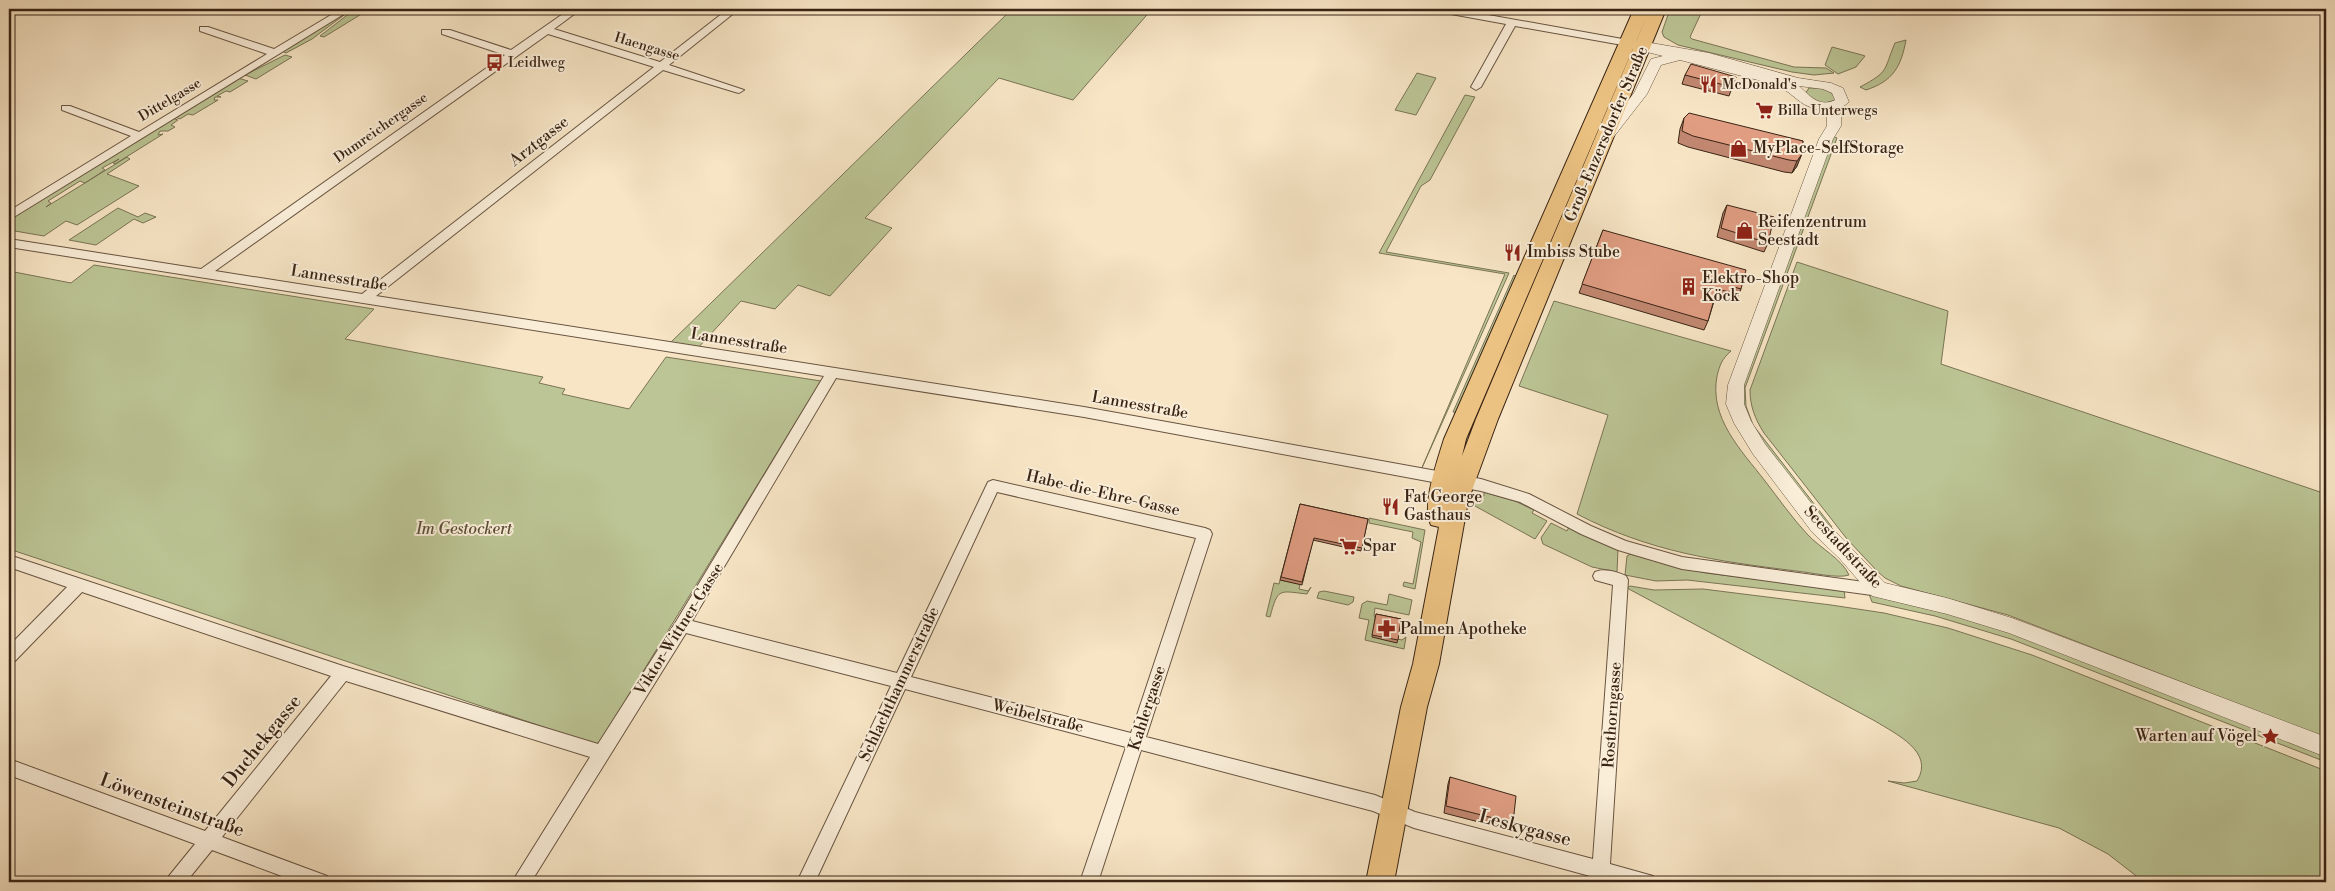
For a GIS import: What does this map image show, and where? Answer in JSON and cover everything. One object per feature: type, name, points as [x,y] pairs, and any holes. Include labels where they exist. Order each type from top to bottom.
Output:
[{"type":"main road","name":"Groß-Enzersdorfer Straße","points":[[1453,480],[1600,146],[1636,45],[1642,9]]},
{"type":"main road","name":"Groß-Enzersdorfer Straße","points":[[1453,480],[1455,439],[1636,45],[1652,26],[1658,9]]},
{"type":"main road","points":[[1380,882],[1392,812],[1414,707],[1426,664],[1456,501],[1453,480]]},
{"type":"street","name":"Dittelgasse","points":[[9,216],[348,9]]},
{"type":"street","name":"Dumreichergasse","points":[[204,274],[222,259],[576,9]]},
{"type":"street","name":"Arztgasse","points":[[364,299],[734,9]]},
{"type":"street","points":[[1440,9],[1636,45]]},
{"type":"street","points":[[1476,87],[1512,22]]},
{"type":"street","points":[[1652,26],[1658,37],[1665,43],[1687,55]]},
{"type":"street","points":[[204,29],[275,53]]},
{"type":"street","name":"Haengasse","points":[[546,30],[739,90]]},
{"type":"street","points":[[446,32],[513,54]]},
{"type":"street","name":"Seestadtstraße","points":[[1636,45],[1744,65],[1791,81],[1828,86],[1841,95],[1842,102],[1834,107],[1818,106],[1809,103],[1796,90],[1782,82],[1687,55]]},
{"type":"street","points":[[1600,146],[1640,94],[1656,62],[1687,55]]},
{"type":"street","points":[[1801,96],[1800,89],[1811,84]]},
{"type":"street","points":[[1818,106],[1823,111],[1829,132]]},
{"type":"street","name":"Seestadtstraße","points":[[1834,107],[1834,126],[1829,132],[1736,385],[1736,404],[1743,423],[1760,449],[1813,519],[1879,590],[1947,606],[2012,626],[2326,747]]},
{"type":"street","points":[[66,108],[140,136]]},
{"type":"street","name":"Lannesstraße","points":[[9,242],[832,374],[1084,412],[1491,487],[1524,498],[1586,530],[1623,546],[1682,563],[1879,590]]},
{"type":"street","name":"Viktor-Wittner-Gasse","points":[[521,882],[682,625],[832,374]]},
{"type":"street","name":"Habe-die-Ehre-Gasse","points":[[993,486],[1204,534]]},
{"type":"street","name":"Schlachthammerstraße","points":[[806,882],[993,486]]},
{"type":"street","name":"Kahlergasse","points":[[1089,882],[1204,534]]},
{"type":"street","points":[[9,561],[343,673],[602,753]]},
{"type":"street","name":"Rosthorngasse","points":[[1600,576],[1621,580],[1601,870]]},
{"type":"street","points":[[9,656],[80,584]]},
{"type":"street","name":"Weibelstraße","points":[[682,625],[1375,803],[1392,812]]},
{"type":"street","name":"Duchekgasse","points":[[176,882],[343,673]]},
{"type":"street","name":"Löwensteinstraße","points":[[9,767],[322,882]]},
{"type":"street","name":"Leskygasse","points":[[1392,812],[1414,820],[1647,882]]},
{"type":"green space","points":[[352,9],[312,39],[286,53],[282,51]]},
{"type":"green space","points":[[355,9],[368,10],[324,37],[320,36]]},
{"type":"green space","points":[[1012,9],[1152,9],[1073,100],[999,78],[865,218],[892,228],[830,296],[798,285],[775,309],[741,301],[697,349],[669,344]]},
{"type":"green space","points":[[1670,9],[1703,9],[1690,37],[1692,39],[1794,67],[1826,68],[1834,73],[1814,75],[1792,72],[1678,45],[1664,37],[1662,32]]},
{"type":"green space","points":[[1906,40],[1901,58],[1894,72],[1883,82],[1866,90],[1860,87],[1884,70],[1895,43]]},
{"type":"green space","points":[[1832,47],[1865,56],[1856,67],[1838,74],[1825,65]]},
{"type":"green space","points":[[285,55],[292,57],[256,79],[245,75]]},
{"type":"green space","points":[[1417,73],[1436,78],[1416,115],[1395,110]]},
{"type":"green space","points":[[238,78],[248,81],[230,92],[226,91],[217,96],[221,97],[215,97],[214,100],[218,100],[193,115],[188,114],[180,119],[175,117]]},
{"type":"green space","points":[[1809,88],[1821,88],[1832,93],[1836,100],[1822,104],[1805,94]]},
{"type":"green space","points":[[1465,95],[1475,97],[1430,180],[1421,186],[1386,252],[1509,273],[1421,470],[1505,274],[1379,253]]},
{"type":"green space","points":[[172,118],[178,120],[171,125],[175,127],[168,131],[160,131],[158,135],[163,134],[115,164],[113,163],[119,159],[102,168],[105,170],[87,182],[127,157],[130,159],[107,174],[139,186],[77,225],[66,221],[44,236],[9,230],[9,219]],"holes":[[[80,181],[85,183],[46,207],[51,203],[48,201]]]},
{"type":"green space","points":[[1833,136],[1837,138],[1745,388],[1746,406],[1753,425],[1832,527],[1829,528],[1747,422],[1740,390]]},
{"type":"green space","points":[[118,208],[138,217],[145,213],[156,217],[143,223],[134,219],[96,245],[69,240]]},
{"type":"green space","points":[[1797,262],[1948,311],[1941,364],[2326,494],[2326,738],[2008,615],[1901,586],[1878,572],[1847,539],[1764,433],[1752,407],[1750,390]]},
{"type":"green space","name":"Im Gestockert","points":[[94,265],[374,309],[345,339],[543,377],[539,383],[565,389],[562,394],[629,409],[666,357],[821,381],[598,745],[9,549],[9,271],[71,283]]},
{"type":"green space","points":[[1514,275],[1516,277],[1458,413],[1453,412]]},
{"type":"green space","points":[[1554,301],[1731,351],[1720,365],[1717,376],[1716,391],[1722,420],[1737,445],[1796,522],[1813,540],[1842,564],[1849,575],[1823,575],[1711,559],[1684,553],[1631,538],[1577,514],[1608,415],[1519,386]]},
{"type":"green space","points":[[1484,492],[1515,501],[1534,510],[1532,513],[1547,521],[1535,539],[1475,506],[1475,499],[1478,496],[1484,496]]},
{"type":"green space","points":[[1369,518],[1425,530],[1415,589],[1403,586],[1404,582],[1413,584],[1421,542],[1412,538],[1413,532],[1369,523]]},
{"type":"green space","points":[[1551,523],[1567,531],[1569,527],[1618,549],[1617,572],[1592,567],[1543,544],[1541,538]]},
{"type":"green space","points":[[1630,554],[1706,573],[1844,590],[1845,598],[1687,580],[1656,581],[1625,575],[1627,556]]},
{"type":"green space","points":[[1280,580],[1300,584],[1299,589],[1308,591],[1311,587],[1307,594],[1281,593],[1275,600],[1270,617],[1266,616],[1274,583],[1279,584]]},
{"type":"green space","points":[[1630,586],[1654,590],[1703,589],[1831,605],[1884,613],[1948,628],[2032,655],[2326,771],[2326,882],[2144,882],[2108,854],[2059,828],[1888,781],[1904,783],[1917,781],[1921,771],[1921,761],[1917,753],[1902,738],[1875,721],[1627,588]]},
{"type":"green space","points":[[1324,591],[1354,597],[1353,602],[1348,605],[1317,598],[1319,592]]},
{"type":"green space","points":[[1389,594],[1412,600],[1409,615],[1375,608],[1374,616],[1397,639],[1402,640],[1406,637],[1404,649],[1365,640],[1369,620],[1359,618],[1362,604],[1367,601],[1387,605]]},
{"type":"green space","points":[[1869,594],[1928,607],[2044,642],[2158,685],[2326,753],[2326,762],[2011,639],[1935,616],[1872,602]]},
{"type":"building","points":[[1691,64],[1736,77],[1732,87],[1685,75]]},
{"type":"building","points":[[1689,113],[1803,141],[1802,154],[1797,161],[1789,160],[1693,136],[1682,131],[1684,118]]},
{"type":"building","name":"Reifenzentrum Seestadt","points":[[1727,205],[1774,217],[1768,243],[1721,228]]},
{"type":"building","points":[[1603,230],[1746,270],[1741,289],[1734,287],[1733,293],[1717,289],[1708,321],[1582,284]]},
{"type":"building","name":"Spar","points":[[1300,504],[1368,519],[1362,548],[1314,538],[1302,582],[1281,577]]},
{"type":"building","name":"Palmen Apotheke","points":[[1376,614],[1401,619],[1398,640],[1372,635]]},
{"type":"building","points":[[1450,777],[1516,796],[1513,823],[1446,806]]},
{"type":"place","name":"Leidlweg","points":[[494,63]]},
{"type":"place","name":"McDonald's","points":[[1708,85]]},
{"type":"place","name":"Billa Unterwegs","points":[[1764,111]]},
{"type":"place","name":"MyPlace-SelfStorage","points":[[1739,148]]},
{"type":"place","name":"Reifenzentrum Seestadt","points":[[1744,231]]},
{"type":"place","name":"Imbiss Stube","points":[[1513,252]]},
{"type":"place","name":"Elektro-Shop Köck","points":[[1688,287]]},
{"type":"place","name":"Fat George Gasthaus","points":[[1390,506]]},
{"type":"place","name":"Spar","points":[[1349,546]]},
{"type":"place","name":"Palmen Apotheke","points":[[1386,629]]},
{"type":"place","name":"Warten auf Vögel","points":[[2271,736]]}]
